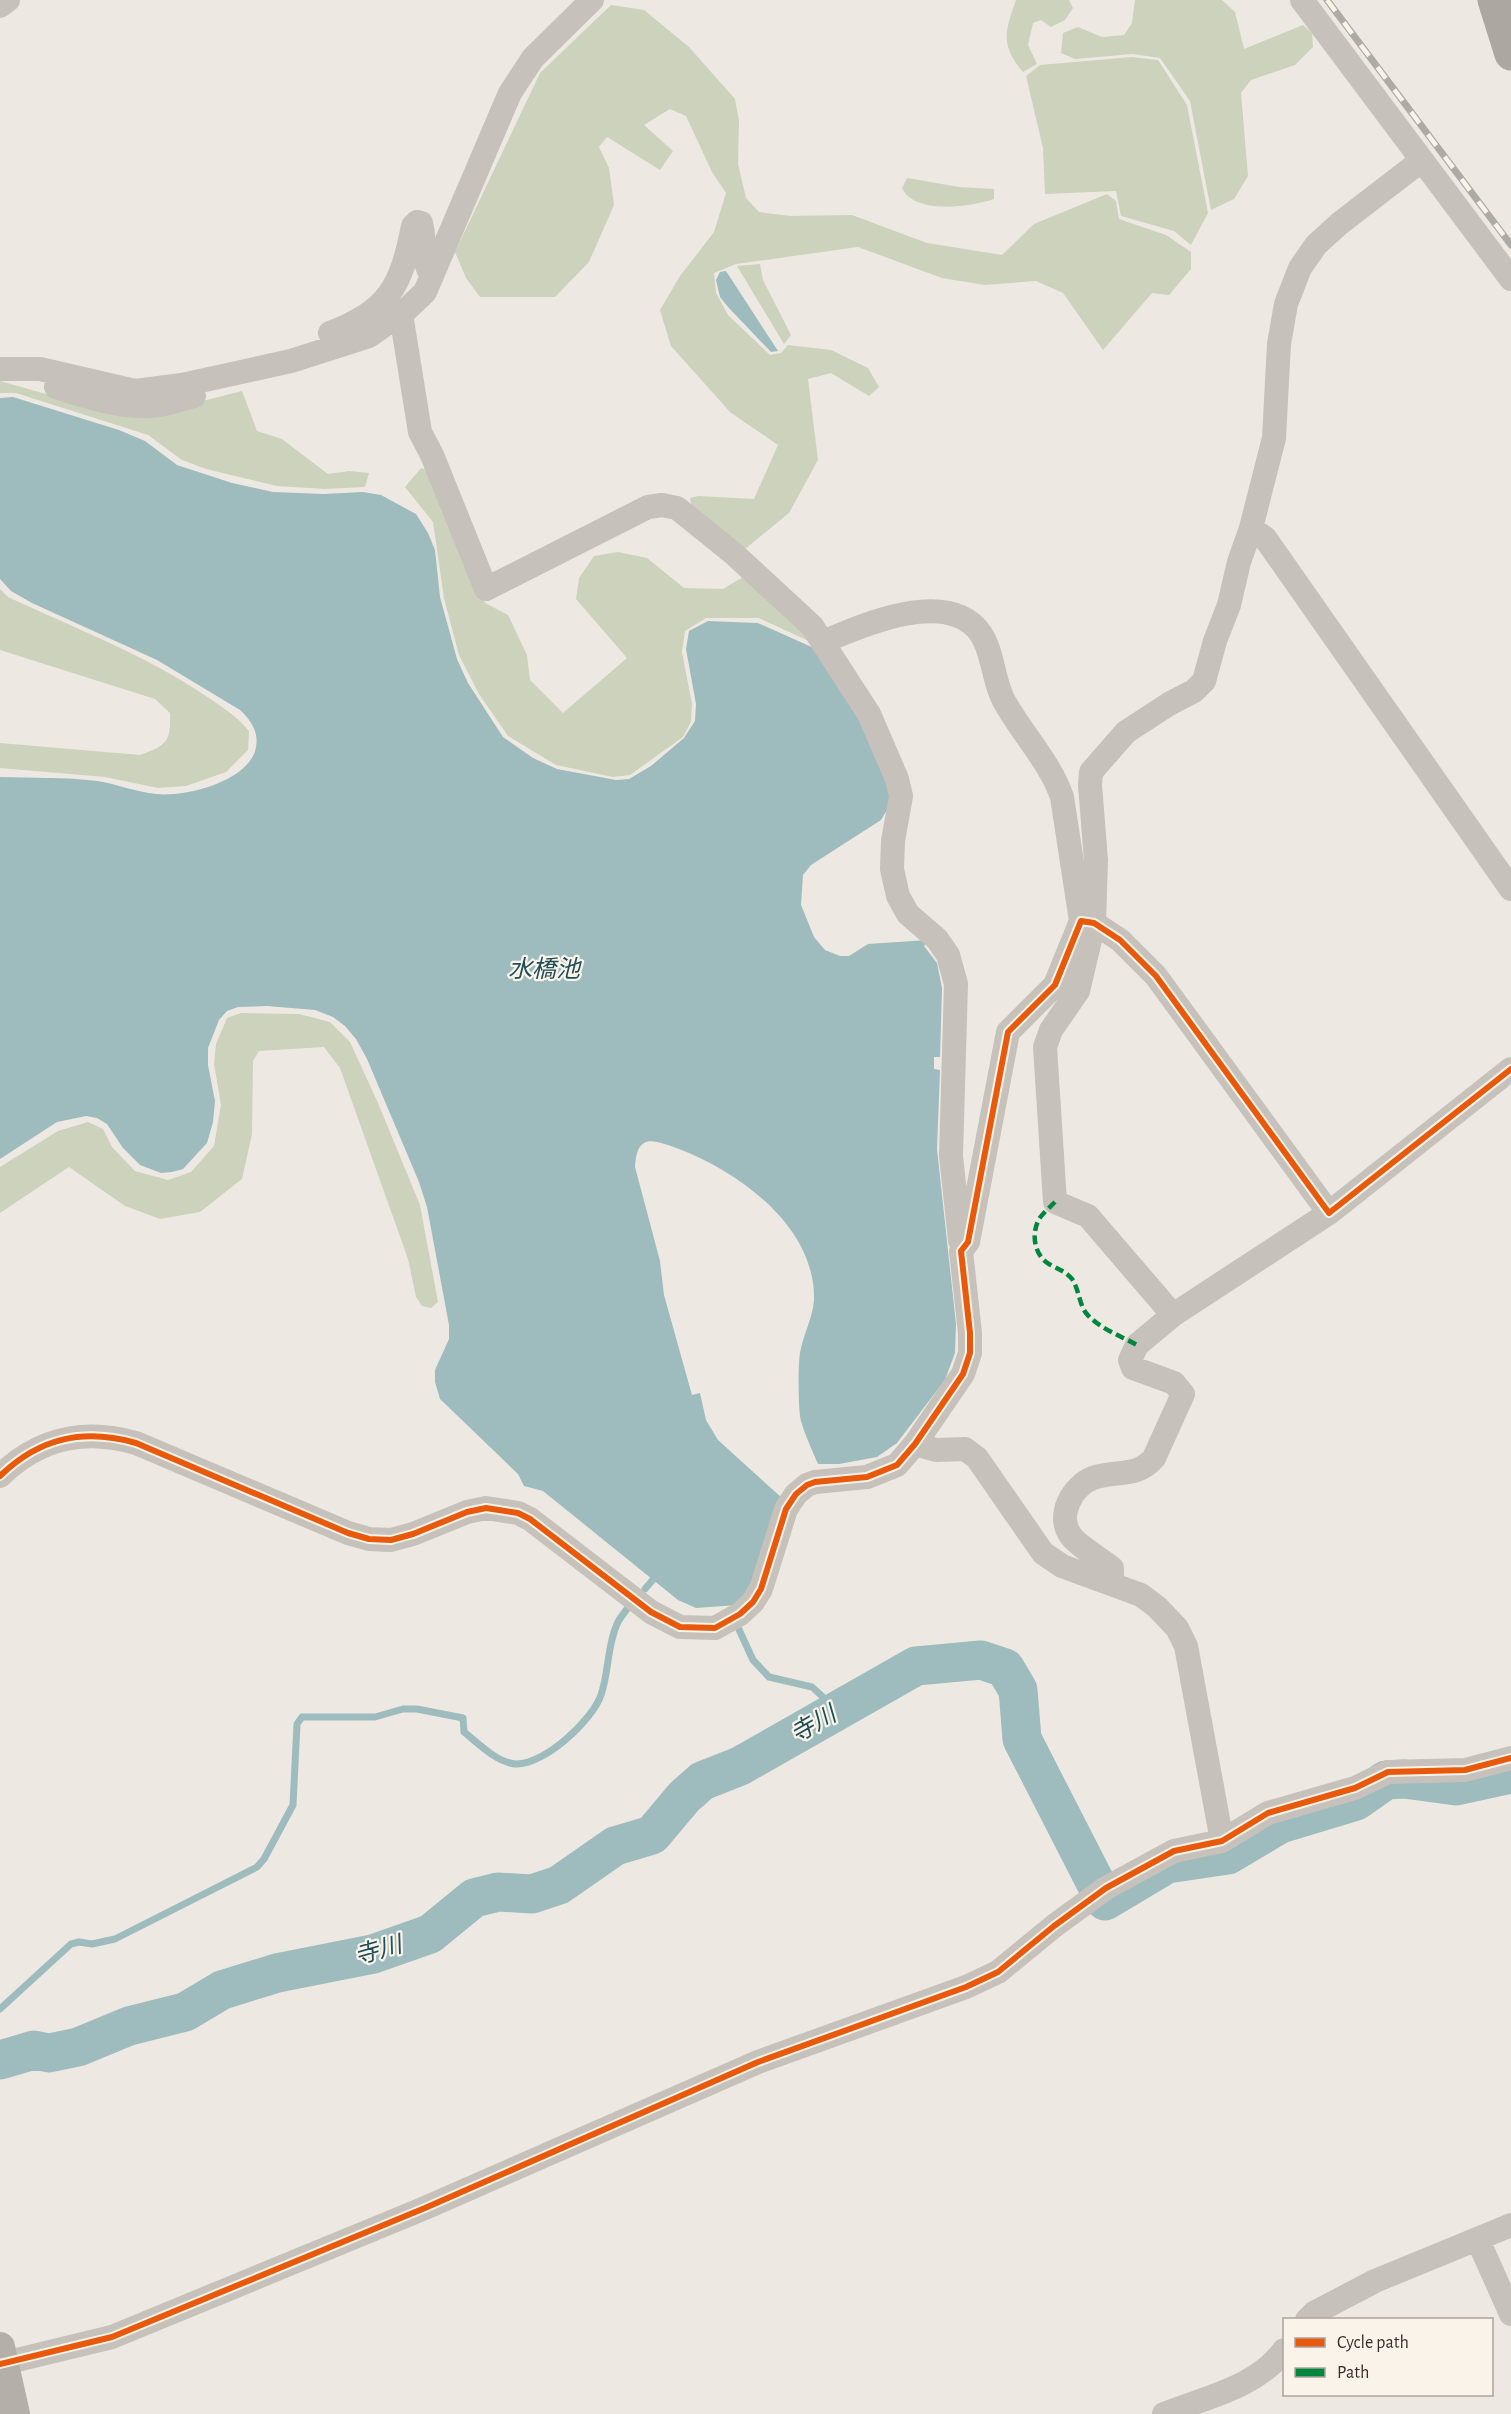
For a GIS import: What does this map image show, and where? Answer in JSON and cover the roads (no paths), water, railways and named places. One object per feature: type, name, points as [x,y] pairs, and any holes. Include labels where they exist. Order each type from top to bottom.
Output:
[{"type":"highway","points":[[1494,0],[1511,54]]},
{"type":"main road","points":[[1,2358],[15,2414]]},
{"type":"street","points":[[0,6],[8,0]]},
{"type":"street","points":[[11,369],[40,369],[135,391],[182,385],[291,361],[369,336],[401,314],[425,292],[510,93],[533,58],[592,0]]},
{"type":"street","points":[[1302,0],[1511,279]]},
{"type":"street","points":[[1173,1315],[1088,1216],[1055,1202],[1045,1047],[1051,1030],[1078,991],[1096,860],[1091,772],[1126,732],[1194,691],[1204,681],[1215,641],[1229,605],[1274,438],[1279,344],[1286,304],[1300,268],[1316,245],[1422,160]]},
{"type":"street","points":[[249,369],[261,360],[357,322],[378,308],[393,288],[405,262],[412,226],[417,222],[421,223],[424,232],[425,266],[432,276]]},
{"type":"street","points":[[0,1476],[30,1453],[53,1442],[72,1437],[114,1437],[136,1443],[348,1533],[369,1539],[391,1540],[413,1534],[466,1512],[486,1508],[505,1510],[530,1519],[651,1611],[680,1627],[715,1628],[733,1618],[753,1602],[761,1589],[786,1509],[796,1494],[815,1482],[867,1477],[883,1473],[897,1465],[915,1444],[963,1374],[970,1353],[970,1333],[951,1156],[956,984],[948,955],[937,939],[908,914],[898,896],[892,869],[893,841],[901,796],[897,779],[869,714],[812,626],[734,554],[677,508],[662,505],[648,507],[486,589],[432,455],[420,432],[401,314]]},
{"type":"street","points":[[1251,528],[1265,538],[1511,889]]},
{"type":"street","points":[[824,642],[881,618],[918,613],[938,611],[958,616],[972,623],[982,635],[1003,698],[1056,779],[1059,788],[1088,922],[1055,986],[1008,1032],[968,1242],[961,1251]]},
{"type":"street","points":[[1088,922],[1120,940],[1156,976],[1329,1213]]},
{"type":"street","points":[[1112,1584],[1112,1568],[1071,1536],[1065,1520],[1067,1505],[1078,1487],[1093,1478],[1135,1472],[1147,1466],[1154,1458],[1183,1395],[1174,1383],[1133,1368],[1130,1360],[1137,1345],[1173,1315],[1329,1213],[1511,1069]]},
{"type":"street","points":[[915,1444],[936,1450],[965,1449],[977,1458],[1043,1553],[1062,1566],[1141,1595],[1157,1606],[1177,1628],[1186,1646],[1222,1841]]},
{"type":"street","points":[[1,2358],[112,2337],[425,2208],[758,2062],[966,1987],[998,1972],[1054,1926],[1101,1892],[1174,1851],[1222,1841],[1268,1813],[1355,1788],[1388,1772],[1465,1770],[1511,1758]]},
{"type":"street","points":[[1308,2318],[1375,2281],[1511,2225]]},
{"type":"street","points":[[1478,2240],[1511,2314]]},
{"type":"street","points":[[1164,2414],[1247,2382],[1267,2368],[1283,2351]]},
{"type":"water","points":[[726,271],[778,351],[771,352],[720,297],[716,280],[720,272]]},
{"type":"water","name":"水橋池","points":[[13,397],[119,430],[145,441],[177,465],[232,483],[273,492],[324,494],[363,492],[381,495],[416,514],[435,550],[440,597],[457,659],[468,683],[503,737],[533,758],[557,769],[616,780],[629,779],[651,766],[684,738],[695,721],[696,704],[686,649],[689,631],[708,621],[758,623],[816,649],[860,714],[894,798],[881,820],[811,865],[803,875],[801,905],[814,937],[825,950],[840,956],[849,956],[868,944],[928,940],[924,946],[937,963],[942,988],[940,1057],[934,1057],[934,1069],[940,1070],[937,1149],[956,1324],[955,1353],[945,1380],[897,1443],[877,1457],[839,1464],[818,1464],[801,1421],[799,1407],[800,1353],[814,1300],[811,1273],[802,1249],[788,1226],[770,1206],[726,1172],[702,1159],[662,1143],[648,1142],[639,1148],[635,1167],[660,1261],[664,1295],[692,1395],[700,1393],[706,1420],[718,1440],[782,1498],[757,1572],[738,1605],[696,1608],[678,1600],[543,1491],[524,1486],[518,1474],[440,1399],[435,1382],[435,1370],[449,1339],[449,1325],[427,1207],[419,1182],[367,1059],[356,1039],[333,1017],[315,1010],[267,1006],[238,1007],[227,1011],[219,1020],[208,1048],[208,1065],[215,1101],[213,1122],[207,1143],[183,1169],[161,1173],[140,1165],[123,1148],[107,1124],[97,1118],[86,1116],[57,1122],[0,1159],[0,777],[85,780],[156,794],[182,793],[211,786],[237,773],[254,754],[257,741],[252,724],[240,710],[157,660],[32,603],[11,591],[0,579],[0,398]]},
{"type":"waterway","points":[[645,1589],[656,1576]]},
{"type":"waterway","points":[[0,2009],[71,1944],[79,1942],[92,1944],[115,1939],[257,1867],[264,1859],[293,1805],[297,1724],[302,1717],[375,1717],[403,1709],[417,1709],[463,1718],[464,1732],[488,1751],[508,1763],[526,1763],[539,1758],[565,1740],[596,1706],[604,1686],[614,1632],[618,1621],[630,1605]]},
{"type":"waterway","points":[[736,1623],[753,1660],[769,1677],[812,1687],[822,1696],[830,1715]]},
{"type":"waterway","name":"寺川","points":[[0,2060],[34,2050],[49,2053],[78,2047],[129,2026],[185,2012],[222,1990],[277,1973],[373,1954],[430,1934],[474,1898],[498,1892],[532,1894],[559,1885],[615,1846],[652,1835],[684,1797],[702,1781],[740,1766],[916,1666],[981,1660],[1005,1668],[1018,1690],[1022,1739],[1105,1901],[1167,1864],[1228,1855],[1280,1824],[1356,1801],[1386,1780],[1404,1779],[1456,1786],[1511,1774]]},
{"type":"railway","points":[[1327,0],[1511,245]]}]
